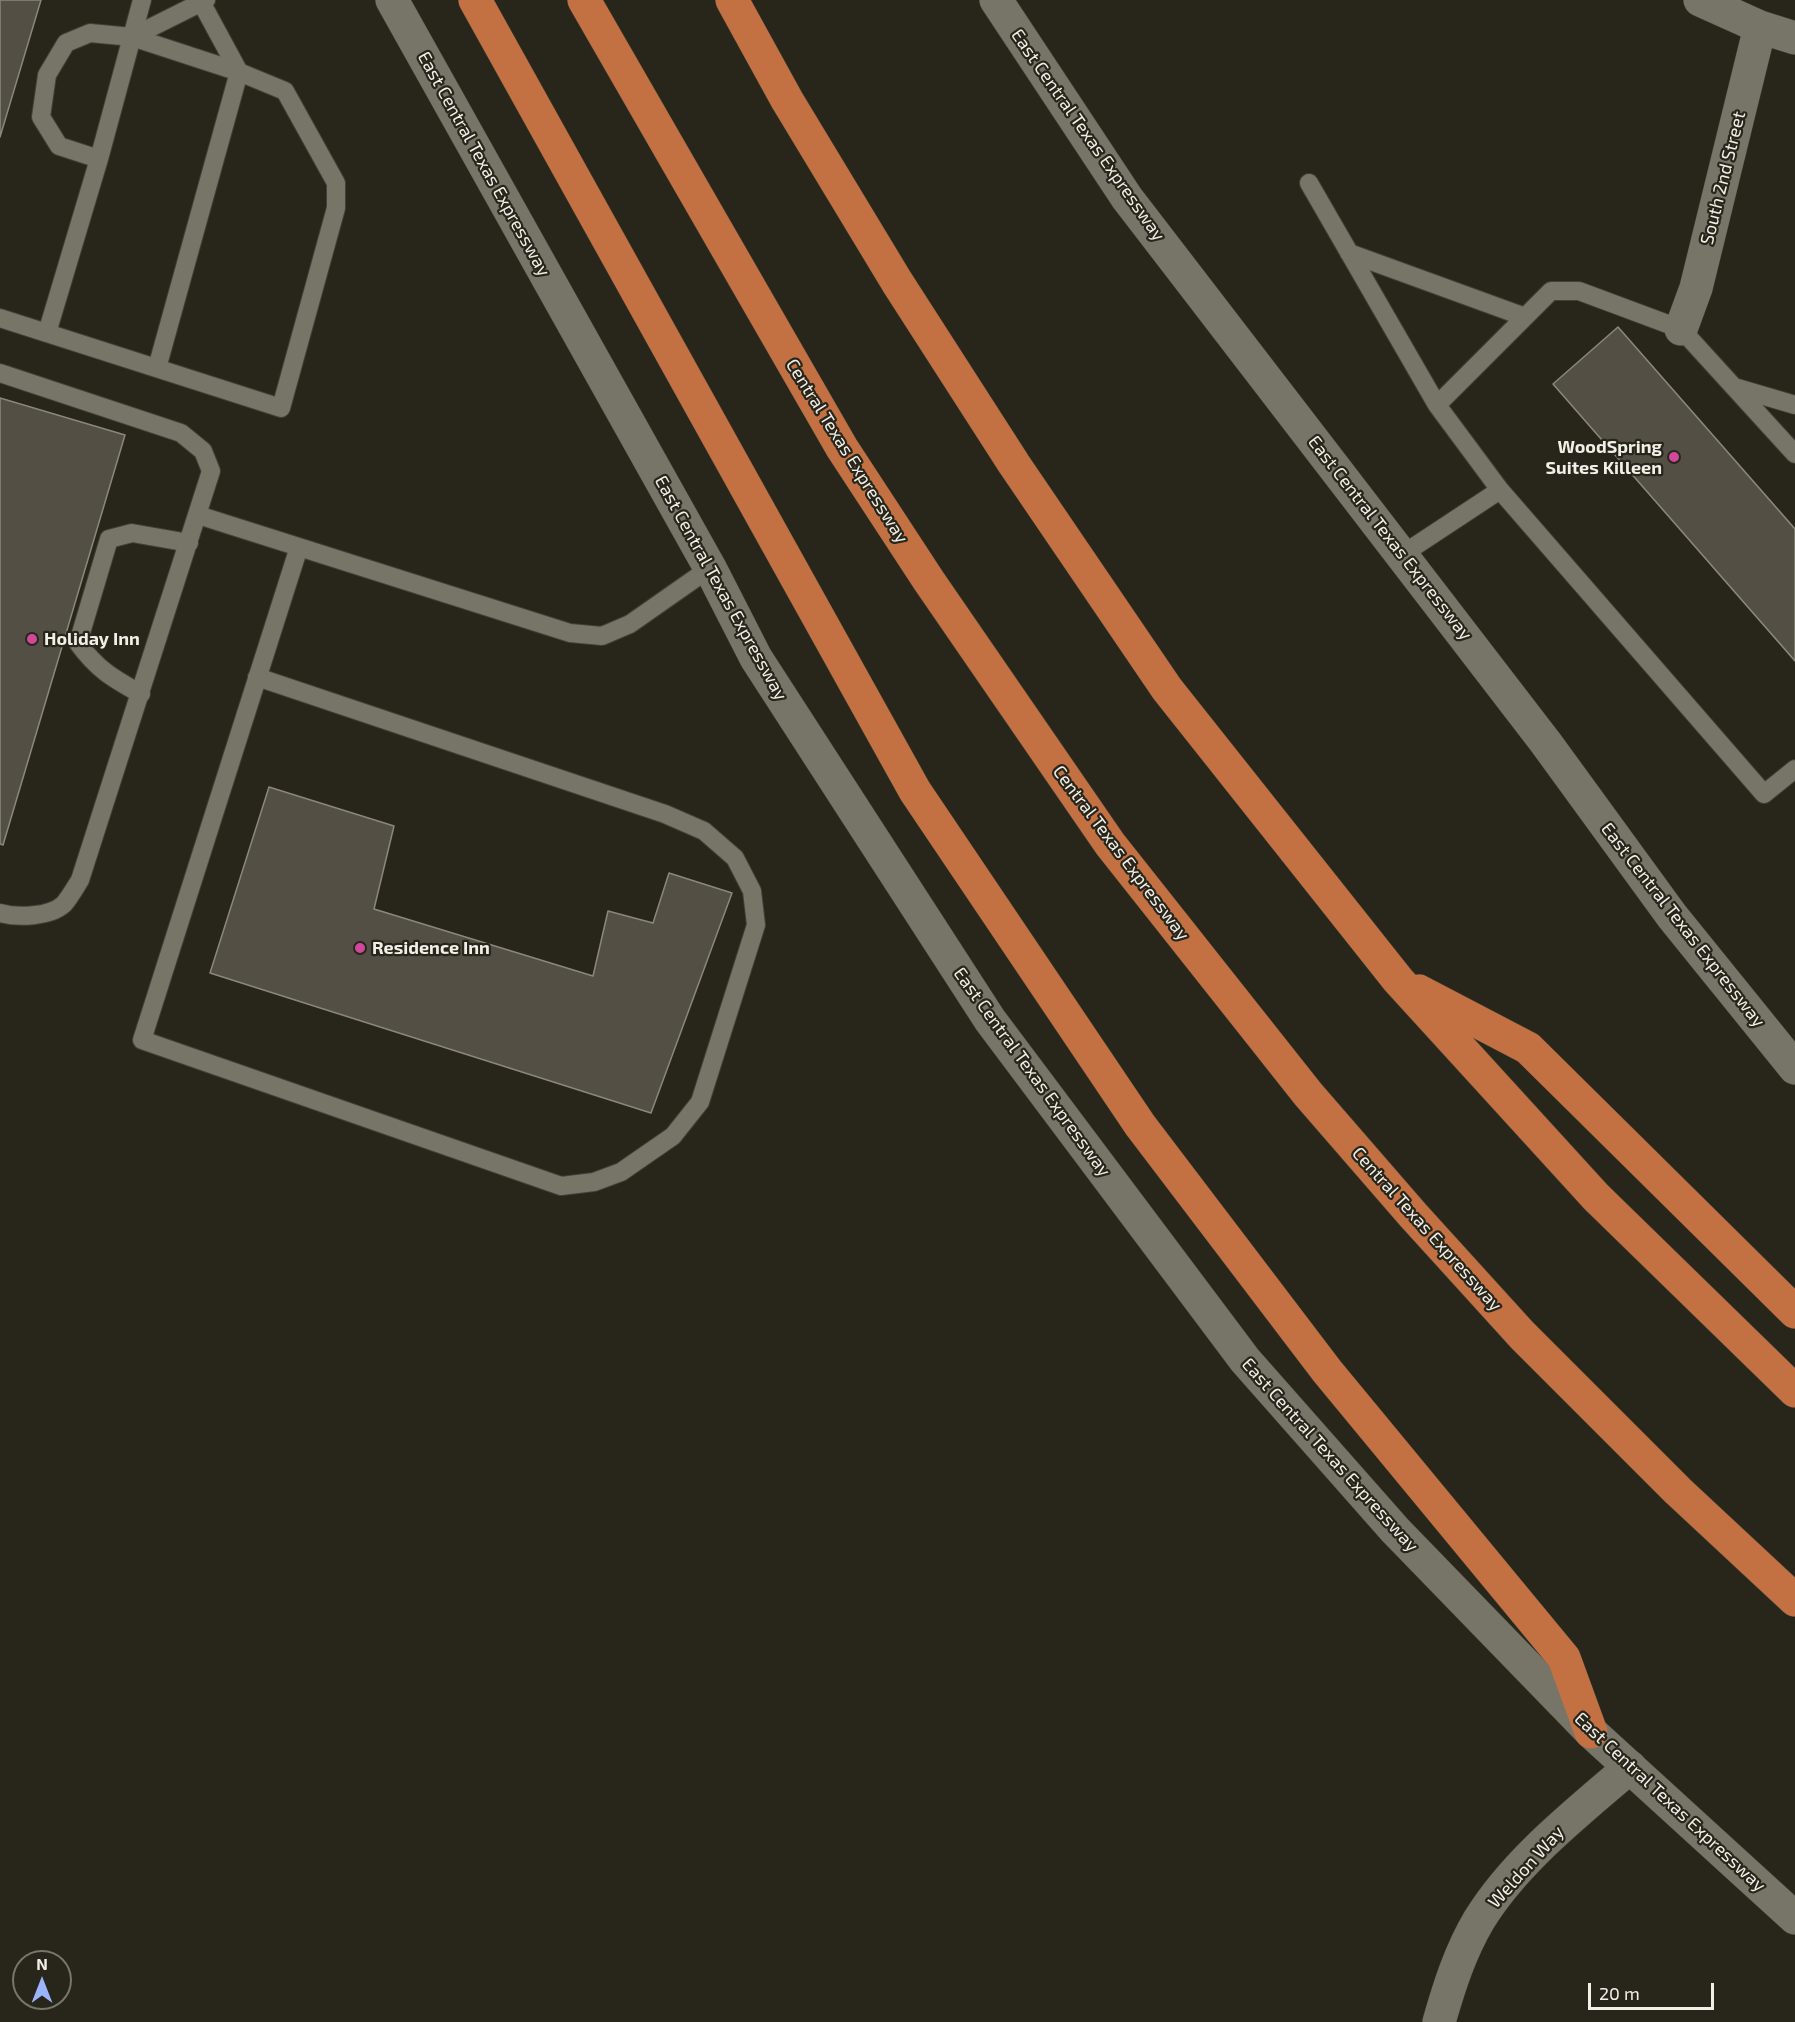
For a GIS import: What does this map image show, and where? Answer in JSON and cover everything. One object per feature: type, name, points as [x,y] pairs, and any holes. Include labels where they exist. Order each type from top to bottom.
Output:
[{"type":"highway","points":[[475,0],[915,791],[1140,1125],[1327,1371],[1564,1658],[1591,1732]]},
{"type":"highway","name":"Central Texas Expressway","points":[[584,0],[842,448],[929,581],[1110,844],[1308,1094],[1421,1224],[1531,1344],[1678,1491],[1795,1600]]},
{"type":"highway","points":[[732,0],[788,100],[891,272],[1014,464],[1167,689],[1398,980],[1596,1197],[1795,1391]]},
{"type":"highway","points":[[1398,980],[1528,1048],[1795,1312]]},
{"type":"main road","name":"East Central Texas Expressway","points":[[392,0],[710,567],[756,658],[990,1020],[1252,1369],[1395,1530],[1591,1732],[1795,1918]]},
{"type":"main road","name":"East Central Texas Expressway","points":[[996,0],[1127,198],[1403,554],[1546,743],[1672,916],[1795,1068]]},
{"type":"main road","points":[[1700,0],[1760,27],[1795,38]]},
{"type":"main road","name":"South 2nd Street","points":[[1681,329],[1696,288],[1760,27]]},
{"type":"main road","name":"Weldon Way","points":[[1438,2022],[1456,1966],[1480,1919],[1512,1878],[1550,1836],[1630,1767]]},
{"type":"lane","points":[[47,333],[99,159],[142,0]]},
{"type":"lane","points":[[132,37],[203,1],[239,72],[157,368]]},
{"type":"lane","points":[[0,318],[281,408],[336,208],[336,183],[285,91],[239,72],[132,37],[90,33],[66,43],[47,75],[40,117],[59,146],[99,159]]},
{"type":"lane","points":[[1309,183],[1437,405],[1500,490],[1764,794],[1795,769]]},
{"type":"lane","points":[[1349,253],[1525,317]]},
{"type":"lane","points":[[1437,405],[1551,291],[1579,291],[1681,329],[1795,454]]},
{"type":"lane","points":[[0,374],[181,433],[203,451],[211,471],[80,880],[63,905],[38,916],[8,916],[0,913]]},
{"type":"lane","points":[[1734,387],[1795,405]]},
{"type":"lane","points":[[1403,554],[1500,490]]},
{"type":"lane","points":[[198,515],[570,633],[602,636],[630,624],[710,567]]},
{"type":"lane","points":[[141,693],[113,679],[93,663],[78,643],[99,568],[109,539],[132,533],[189,543]]},
{"type":"lane","points":[[257,678],[665,814],[704,831],[735,858],[752,891],[756,925],[700,1102],[673,1136],[621,1172],[594,1182],[561,1186],[142,1040],[257,678],[299,547]]},
{"type":"building","points":[[0,0],[41,0],[0,137]]},
{"type":"building","name":"WoodSpring Suites Killeen","points":[[1618,327],[1795,529],[1795,661],[1553,384]]},
{"type":"building","name":"Holiday Inn","points":[[0,398],[125,435],[3,845],[0,844]]},
{"type":"building","name":"Residence Inn","points":[[269,787],[394,826],[374,909],[593,976],[608,911],[653,923],[669,873],[732,893],[651,1113],[210,973]]},
{"type":"place","name":"WoodSpring Suites Killeen","points":[[1674,457]]},
{"type":"place","name":"Holiday Inn","points":[[32,639]]},
{"type":"place","name":"Residence Inn","points":[[360,948]]}]
